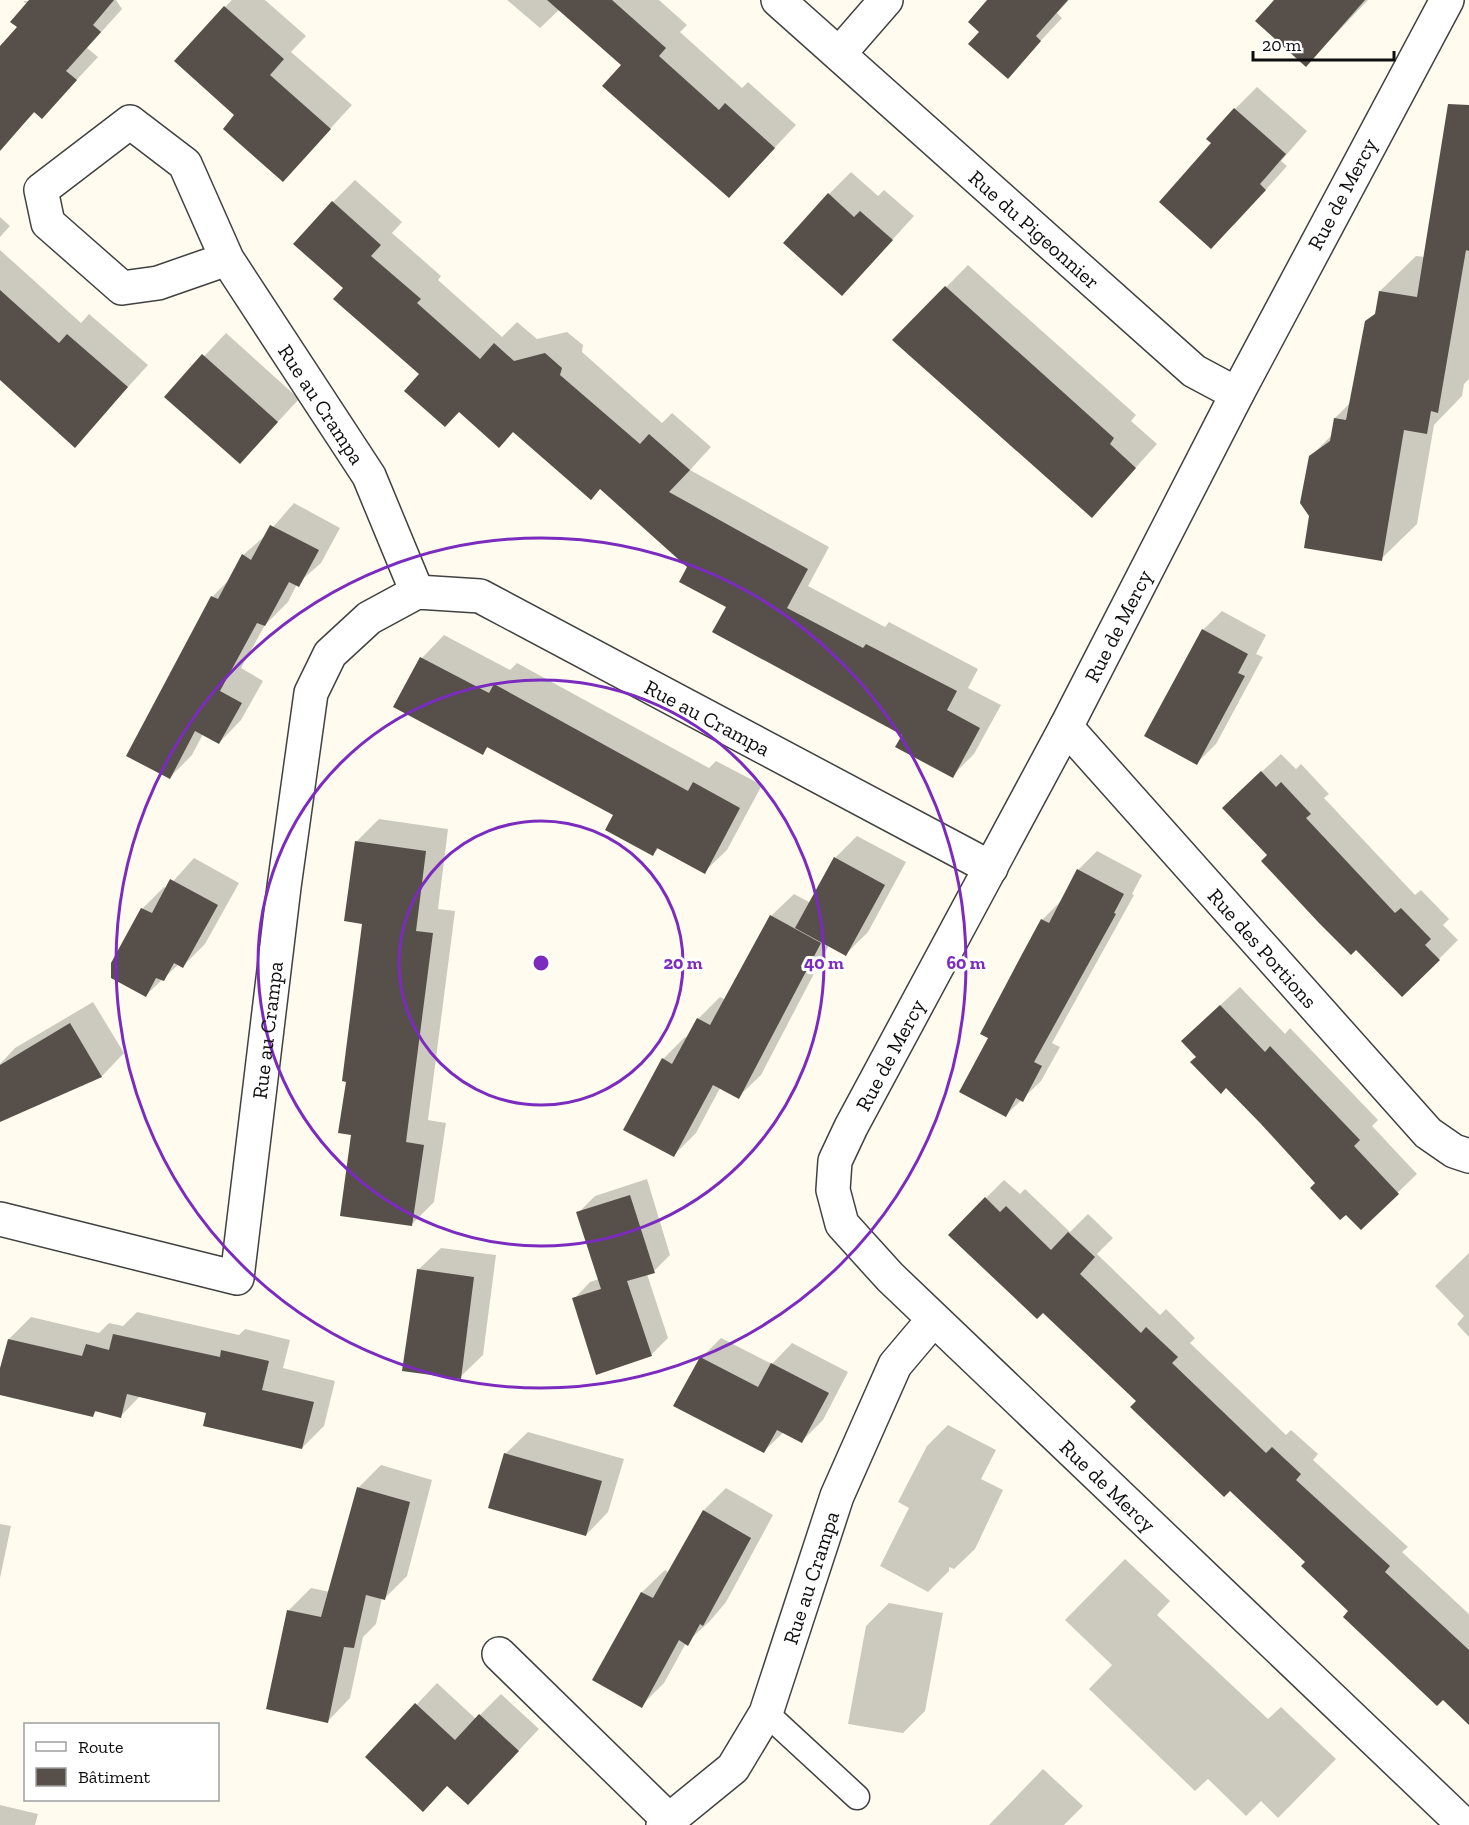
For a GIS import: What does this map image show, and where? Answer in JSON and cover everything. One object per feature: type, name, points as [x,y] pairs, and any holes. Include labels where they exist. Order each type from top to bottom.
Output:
[{"type":"street","name":"Rue du Pigeonnier","points":[[778,0],[1194,370],[1237,394]]},
{"type":"street","points":[[839,54],[886,0]]},
{"type":"street","name":"Rue de Mercy","points":[[1447,0],[1237,394],[1066,728],[835,1161],[833,1190],[843,1224],[933,1320],[1464,1825]]},
{"type":"street","name":"Rue au Crampa","points":[[227,259],[158,283],[123,288],[48,224],[41,190],[130,122],[185,164],[227,259],[369,476],[417,592]]},
{"type":"street","name":"Rue au Crampa","points":[[0,1219],[237,1278],[284,887],[311,693],[330,654],[369,618],[417,592],[480,596],[991,868]]},
{"type":"street","name":"Rue des Portions","points":[[1066,728],[1428,1133],[1454,1151],[1469,1156]]},
{"type":"street","name":"Rue au Crampa","points":[[499,1654],[666,1822],[734,1768],[766,1713],[837,1496],[895,1365],[933,1320]]},
{"type":"lane","points":[[766,1713],[857,1797]]},
{"type":"building","points":[[29,0],[114,0],[93,25],[101,32],[66,71],[77,80],[42,119],[34,112],[0,151],[0,46],[17,27],[10,22]]},
{"type":"building","points":[[547,0],[612,0],[666,48],[659,56],[719,110],[725,103],[775,148],[729,198],[602,86],[621,65]]},
{"type":"building","points":[[987,0],[1068,0],[1036,36],[1041,41],[1008,79],[968,44],[979,32],[968,22]]},
{"type":"building","points":[[1274,0],[1365,0],[1306,67],[1255,21]]},
{"type":"building","points":[[224,6],[284,59],[270,75],[331,129],[283,182],[223,129],[234,115],[174,61]]},
{"type":"building","points":[[1448,104],[1469,105],[1469,251],[1466,250],[1438,413],[1431,411],[1427,434],[1404,430],[1382,561],[1304,548],[1309,516],[1300,503],[1309,456],[1330,441],[1334,418],[1346,420],[1365,321],[1375,314],[1379,291],[1417,297]]},
{"type":"building","points":[[1234,108],[1286,154],[1260,184],[1266,190],[1211,249],[1159,202],[1211,143],[1206,139]]},
{"type":"building","points":[[828,193],[854,217],[860,211],[893,240],[842,296],[783,243]]},
{"type":"building","points":[[332,201],[381,245],[371,256],[421,299],[417,303],[480,359],[494,343],[514,361],[545,353],[562,368],[560,375],[640,444],[649,434],[690,470],[669,492],[808,569],[787,608],[863,648],[866,644],[957,691],[947,710],[980,728],[953,778],[895,747],[902,735],[712,632],[726,607],[679,582],[687,567],[600,489],[591,500],[513,432],[499,448],[459,412],[445,427],[404,391],[419,374],[333,299],[343,288],[293,244]]},
{"type":"building","points":[[945,286],[1114,438],[1110,444],[1136,468],[1092,518],[892,340]]},
{"type":"building","points":[[0,290],[59,343],[67,334],[128,387],[75,448],[0,380]]},
{"type":"building","points":[[202,354],[278,422],[240,464],[164,397]]},
{"type":"building","points":[[270,525],[319,550],[299,587],[289,582],[265,626],[257,623],[220,691],[242,703],[219,744],[195,731],[170,779],[126,756],[211,596],[218,599],[242,554],[251,560]]},
{"type":"building","points":[[1202,629],[1248,654],[1238,673],[1245,676],[1197,765],[1144,736]]},
{"type":"building","points":[[420,657],[489,693],[494,684],[688,791],[693,782],[740,808],[705,874],[657,848],[653,856],[605,830],[613,815],[487,747],[483,755],[393,707]]},
{"type":"building","points":[[1261,771],[1276,787],[1281,782],[1311,814],[1306,818],[1395,913],[1401,908],[1431,939],[1425,945],[1440,960],[1402,997],[1356,950],[1351,955],[1319,923],[1261,861],[1267,855],[1222,808]]},
{"type":"building","points":[[355,841],[426,851],[416,931],[433,933],[406,1142],[424,1145],[412,1226],[340,1216],[351,1135],[338,1133],[346,1082],[342,1081],[362,924],[344,921]]},
{"type":"building","points":[[834,857],[885,885],[846,956],[795,928]]},
{"type":"building","points":[[1077,869],[1124,894],[1114,913],[1116,914],[1034,1062],[1042,1066],[1023,1102],[1016,1098],[1006,1117],[959,1092],[988,1038],[980,1034],[1020,958],[1041,919],[1049,923]]},
{"type":"building","points":[[170,879],[218,905],[183,968],[174,963],[164,981],[156,978],[146,997],[111,978],[111,963],[141,908],[152,913]]},
{"type":"building","points":[[770,915],[821,943],[739,1099],[713,1085],[674,1157],[623,1130],[662,1058],[672,1064],[697,1018],[710,1025]]},
{"type":"building","points":[[1220,1005],[1265,1052],[1270,1046],[1360,1140],[1354,1146],[1399,1194],[1361,1230],[1346,1215],[1340,1220],[1310,1188],[1315,1183],[1261,1124],[1226,1088],[1221,1094],[1190,1062],[1196,1057],[1181,1041]]},
{"type":"building","points":[[70,1023],[102,1077],[0,1122],[0,1065]]},
{"type":"building","points":[[630,1195],[655,1273],[627,1281],[652,1356],[596,1375],[572,1298],[601,1289],[576,1212]]},
{"type":"building","points":[[985,1197],[1000,1212],[1006,1206],[1051,1250],[1068,1232],[1095,1257],[1080,1274],[1141,1333],[1146,1327],[1178,1357],[1172,1363],[1266,1453],[1272,1447],[1301,1474],[1296,1480],[1390,1566],[1385,1572],[1469,1650],[1469,1725],[1443,1700],[1437,1706],[1343,1617],[1348,1611],[1301,1566],[1305,1562],[1230,1491],[1224,1497],[1130,1407],[1136,1401],[1043,1313],[1037,1319],[948,1235]]},
{"type":"building","points":[[417,1269],[474,1277],[461,1379],[402,1371]]},
{"type":"building","points":[[113,1334],[220,1357],[221,1350],[269,1361],[262,1390],[314,1402],[302,1449],[203,1426],[206,1413],[127,1394],[121,1418],[95,1411],[93,1417],[0,1395],[0,1368],[8,1339],[82,1356],[86,1344],[109,1350]]},
{"type":"building","points":[[700,1357],[758,1387],[771,1363],[829,1393],[802,1443],[777,1430],[764,1453],[673,1406]]},
{"type":"building","points":[[504,1453],[602,1481],[586,1536],[488,1508]]},
{"type":"building","points":[[357,1487],[410,1502],[385,1600],[366,1595],[354,1648],[344,1647],[328,1723],[266,1709],[287,1610],[321,1617]]},
{"type":"building","points":[[703,1510],[751,1538],[703,1626],[700,1624],[688,1646],[679,1640],[642,1708],[592,1680],[641,1592],[653,1598]]},
{"type":"building","points":[[415,1703],[455,1740],[479,1714],[519,1751],[468,1805],[447,1786],[423,1812],[365,1757]]}]
